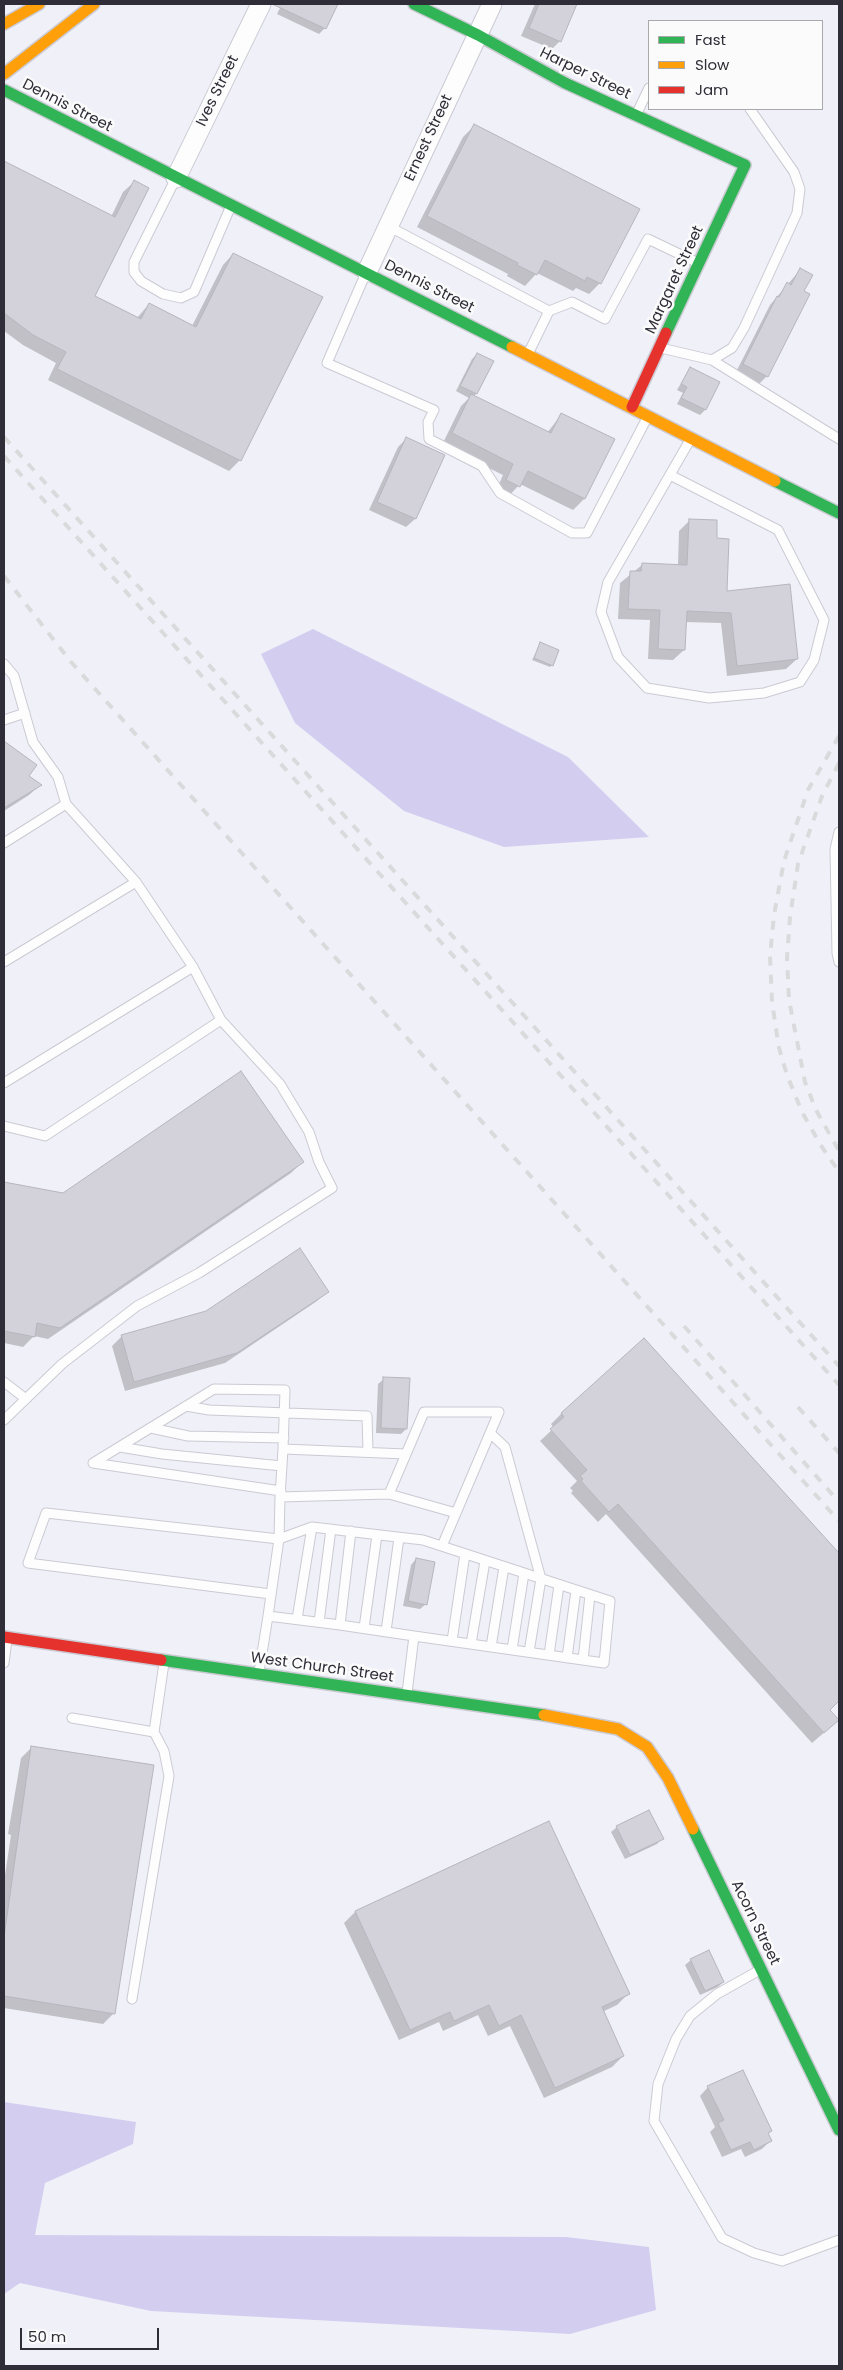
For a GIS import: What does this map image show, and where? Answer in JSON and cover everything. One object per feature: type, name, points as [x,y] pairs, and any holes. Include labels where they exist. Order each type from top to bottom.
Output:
[{"type":"main road","points":[[4,24],[39,4]]},
{"type":"main road","points":[[4,74],[94,4]]},
{"type":"main road","name":"Harper Street","points":[[414,4],[478,35],[565,83],[745,165]]},
{"type":"main road","name":"Dennis Street","points":[[4,90],[839,513]]},
{"type":"main road","name":"Margaret Street","points":[[632,407],[745,165]]},
{"type":"main road","name":"West Church Street","points":[[6,1637],[590,1722],[618,1729],[633,1737]]},
{"type":"main road","name":"Acorn Street","points":[[633,1737],[647,1747],[668,1778],[839,2130]]},
{"type":"street","name":"Ives Street","points":[[176,178],[261,4]]},
{"type":"street","name":"Ernest Street","points":[[366,272],[492,4]]},
{"type":"lane","points":[[636,115],[648,90]]},
{"type":"lane","points":[[712,360],[732,348],[744,328],[797,213],[800,189],[794,172],[751,110]]},
{"type":"lane","points":[[176,178],[134,262],[134,272],[141,281],[163,294],[181,298],[194,292],[232,205]]},
{"type":"lane","points":[[388,226],[549,311]]},
{"type":"lane","points":[[528,354],[549,311],[572,302],[604,319],[648,239],[699,263]]},
{"type":"lane","points":[[366,272],[327,363],[434,410],[428,422],[429,439],[482,466],[500,493],[572,532],[587,533],[648,415]]},
{"type":"lane","points":[[660,348],[712,360],[839,439]]},
{"type":"lane","points":[[670,475],[778,530],[824,620],[814,660],[800,682],[764,693],[709,698],[647,688],[618,657],[601,612],[608,582],[691,437]]},
{"type":"lane","points":[[4,664],[14,676],[33,742],[58,777],[66,804],[136,882],[193,967],[221,1020],[280,1084],[309,1132],[332,1188],[199,1273],[137,1306],[62,1364],[4,1420]]},
{"type":"lane","points":[[4,720],[25,713]]},
{"type":"lane","points":[[4,842],[66,804]]},
{"type":"lane","points":[[839,832],[835,849],[837,872],[837,953],[839,962]]},
{"type":"lane","points":[[4,962],[136,882]]},
{"type":"lane","points":[[4,1083],[193,967]]},
{"type":"lane","points":[[4,1126],[44,1136],[221,1020]]},
{"type":"lane","points":[[4,1382],[26,1399]]},
{"type":"lane","points":[[259,1673],[279,1539],[280,1494],[284,1438],[285,1390],[214,1389],[93,1463],[280,1494],[389,1494],[456,1513]]},
{"type":"lane","points":[[186,1406],[209,1410],[367,1416],[368,1452]]},
{"type":"lane","points":[[389,1494],[424,1412],[499,1412],[442,1546]]},
{"type":"lane","points":[[151,1428],[188,1436],[284,1438]]},
{"type":"lane","points":[[490,1433],[505,1447],[541,1579],[529,1652]]},
{"type":"lane","points":[[120,1447],[162,1454],[282,1466]]},
{"type":"lane","points":[[283,1449],[406,1454]]},
{"type":"lane","points":[[268,1616],[604,1663],[610,1601],[423,1540],[312,1527],[279,1539],[46,1513],[28,1563],[271,1594]]},
{"type":"lane","points":[[297,1620],[312,1527]]},
{"type":"lane","points":[[319,1622],[331,1529]]},
{"type":"lane","points":[[340,1625],[351,1531]]},
{"type":"lane","points":[[364,1628],[377,1534]]},
{"type":"lane","points":[[386,1631],[399,1538]]},
{"type":"lane","points":[[452,1641],[465,1554]]},
{"type":"lane","points":[[471,1644],[485,1560]]},
{"type":"lane","points":[[491,1646],[504,1567]]},
{"type":"lane","points":[[512,1650],[524,1573]]},
{"type":"lane","points":[[549,1655],[559,1585]]},
{"type":"lane","points":[[567,1658],[576,1590]]},
{"type":"lane","points":[[583,1660],[590,1595]]},
{"type":"lane","points":[[407,1696],[414,1636]]},
{"type":"lane","points":[[4,1663],[6,1637]]},
{"type":"lane","points":[[132,1999],[168,1776],[164,1751],[154,1732],[164,1660]]},
{"type":"lane","points":[[72,1718],[154,1732]]},
{"type":"lane","points":[[761,1969],[717,1994],[690,2016],[676,2038],[658,2084],[654,2121],[722,2238],[754,2253],[782,2260],[839,2240]]},
{"type":"shaded area","points":[[313,629],[568,757],[649,837],[504,847],[404,811],[295,723],[261,654]]},
{"type":"shaded area","points":[[4,2102],[136,2122],[133,2144],[45,2183],[35,2235],[566,2237],[649,2247],[656,2310],[570,2334],[151,2311],[20,2283],[4,2294]]},
{"type":"building","points":[[272,4],[338,4],[326,29]]},
{"type":"building","points":[[539,4],[577,4],[561,42],[529,28]]},
{"type":"building","points":[[474,124],[640,209],[601,284],[587,277],[585,281],[545,260],[537,275],[517,265],[518,263],[427,216]]},
{"type":"building","points":[[4,161],[115,217],[134,180],[149,188],[95,296],[141,319],[149,303],[196,327],[233,253],[323,297],[241,461],[57,369],[66,352],[33,335],[4,313]]},
{"type":"building","points":[[800,268],[813,275],[804,291],[810,294],[768,377],[743,364],[777,296],[779,297],[787,282],[791,285]]},
{"type":"building","points":[[477,353],[494,361],[477,394],[460,386]]},
{"type":"building","points":[[690,367],[720,382],[706,410],[681,398],[687,387],[681,384]]},
{"type":"building","points":[[471,394],[551,433],[561,413],[615,439],[585,499],[528,471],[520,487],[506,480],[513,464],[452,433]]},
{"type":"building","points":[[406,437],[445,455],[416,519],[377,502]]},
{"type":"building","points":[[689,519],[717,520],[717,538],[729,539],[727,591],[790,584],[798,659],[737,666],[731,613],[687,611],[685,650],[658,649],[660,610],[628,609],[630,571],[641,571],[642,563],[687,565]]},
{"type":"building","points":[[540,642],[559,650],[553,666],[534,658]]},
{"type":"building","points":[[4,741],[37,765],[29,776],[42,785],[4,808]]},
{"type":"building","points":[[241,1071],[304,1162],[60,1328],[37,1323],[35,1337],[4,1331],[4,1182],[63,1193]]},
{"type":"building","points":[[300,1248],[329,1292],[237,1353],[134,1382],[121,1335],[206,1311]]},
{"type":"building","points":[[644,1338],[839,1553],[839,1701],[830,1710],[839,1720],[824,1733],[618,1504],[609,1512],[581,1481],[583,1479],[580,1476],[587,1470],[550,1429],[564,1417],[561,1413]]},
{"type":"building","points":[[383,1377],[410,1378],[407,1429],[381,1428]]},
{"type":"building","points":[[416,1558],[435,1562],[427,1605],[408,1601]]},
{"type":"building","points":[[31,1746],[154,1765],[115,2014],[4,1996],[4,1937]]},
{"type":"building","points":[[649,1810],[664,1839],[630,1855],[616,1826]]},
{"type":"building","points":[[549,1821],[630,1994],[602,2007],[624,2056],[555,2088],[521,2015],[499,2026],[489,2005],[454,2021],[450,2012],[410,2030],[355,1911]]},
{"type":"building","points":[[709,1950],[724,1982],[705,1991],[690,1959]]},
{"type":"building","points":[[743,2070],[772,2131],[768,2133],[772,2141],[754,2150],[750,2142],[731,2150],[718,2123],[724,2120],[707,2086]]},
{"type":"railway","points":[[4,437],[839,1366]]},
{"type":"railway","points":[[4,456],[839,1385]]},
{"type":"railway","points":[[4,576],[71,662],[839,1521]]},
{"type":"railway","points":[[839,736],[808,790],[784,861],[774,915],[770,956],[772,1002],[779,1048],[787,1075],[802,1112],[839,1172]]},
{"type":"railway","points":[[839,763],[822,796],[798,864],[790,917],[787,958],[789,1000],[805,1082],[816,1110],[839,1151]]},
{"type":"railway","points":[[684,1326],[839,1502]]},
{"type":"railway","points":[[798,1407],[839,1453]]},
{"type":"traffic: fast","points":[[414,4],[478,35],[565,83],[745,165],[666,333]]},
{"type":"traffic: fast","points":[[4,90],[512,347]]},
{"type":"traffic: fast","points":[[775,481],[839,513]]},
{"type":"traffic: fast","points":[[161,1660],[544,1715]]},
{"type":"traffic: fast","points":[[693,1829],[839,2130]]},
{"type":"traffic: slow","points":[[4,24],[39,4]]},
{"type":"traffic: slow","points":[[4,74],[94,4]]},
{"type":"traffic: slow","points":[[512,347],[775,481]]},
{"type":"traffic: slow","points":[[544,1715],[618,1729],[647,1747],[668,1778],[693,1829]]},
{"type":"traffic: jam","points":[[632,407],[666,333]]},
{"type":"traffic: jam","points":[[4,1637],[161,1660]]}]
